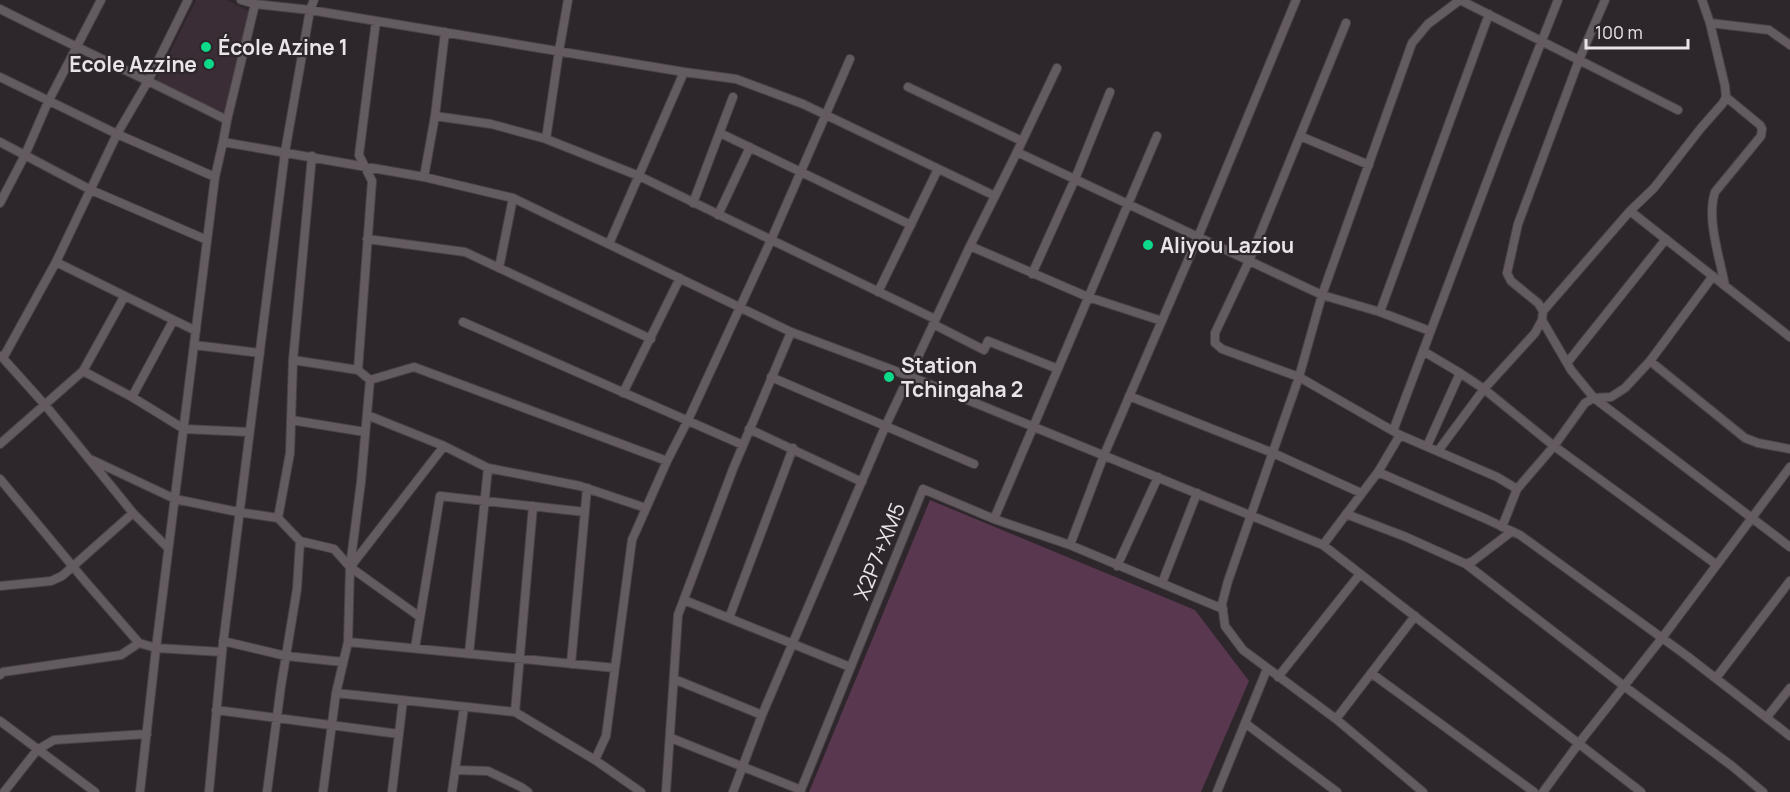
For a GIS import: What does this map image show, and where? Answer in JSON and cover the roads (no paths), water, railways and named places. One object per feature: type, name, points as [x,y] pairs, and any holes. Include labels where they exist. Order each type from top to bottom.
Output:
[{"type":"street","points":[[4,0],[0,8],[77,48],[227,120]]},
{"type":"street","points":[[0,203],[25,155],[48,102],[102,0]]},
{"type":"street","points":[[168,548],[133,513],[2,356],[56,262],[117,134],[148,81],[188,0]]},
{"type":"street","points":[[241,0],[736,79],[825,114],[995,196]]},
{"type":"street","points":[[209,792],[238,513],[285,152],[310,10],[314,0]]},
{"type":"street","points":[[546,139],[568,0]]},
{"type":"street","points":[[1070,545],[1104,455],[1198,237],[1296,0]]},
{"type":"street","points":[[1423,792],[1336,719],[1243,650],[1225,626],[1222,604],[1228,580],[1299,377],[1322,295],[1412,43],[1428,24],[1460,0],[1678,110]]},
{"type":"street","points":[[1393,431],[1558,0]]},
{"type":"street","points":[[1543,311],[1538,303],[1511,281],[1507,273],[1518,224],[1579,60],[1605,0]]},
{"type":"street","points":[[1437,451],[1484,389],[1535,333],[1542,320],[1543,311],[1630,211],[1653,188],[1723,103],[1726,97],[1725,86],[1702,0]]},
{"type":"street","points":[[140,792],[215,177],[255,4]]},
{"type":"street","points":[[1380,312],[1489,14]]},
{"type":"street","points":[[358,370],[372,182],[359,155],[376,21]]},
{"type":"street","points":[[1346,23],[1249,261],[1215,333],[1215,343],[1222,349],[1299,377],[1393,431],[1497,477],[1517,489]]},
{"type":"street","points":[[1710,23],[1769,30],[1790,45]]},
{"type":"street","points":[[424,177],[435,116],[445,32]]},
{"type":"street","points":[[595,760],[606,736],[632,540],[771,240],[850,59]]},
{"type":"street","points":[[733,792],[762,715],[885,427],[1057,68]]},
{"type":"street","points":[[609,244],[684,72]]},
{"type":"street","points":[[0,77],[48,102],[215,177]]},
{"type":"street","points":[[908,87],[1022,141]]},
{"type":"street","points":[[1032,274],[1075,179],[1110,92]]},
{"type":"street","points":[[693,203],[733,97]]},
{"type":"street","points":[[1725,286],[1712,217],[1713,198],[1715,192],[1761,136],[1762,129],[1760,124],[1726,97]]},
{"type":"street","points":[[435,116],[491,124],[546,139],[639,176],[878,292],[984,350],[988,341],[1058,369]]},
{"type":"street","points":[[720,133],[911,225]]},
{"type":"street","points":[[994,519],[1157,136]]},
{"type":"street","points":[[1300,136],[1369,165]]},
{"type":"street","points":[[0,142],[91,190],[207,240]]},
{"type":"street","points":[[223,142],[364,165],[513,198],[791,332],[909,376],[1323,545],[1641,792]]},
{"type":"street","points":[[718,215],[750,147]]},
{"type":"street","points":[[1017,152],[1322,295],[1380,312],[1430,331]]},
{"type":"street","points":[[278,518],[290,453],[293,360],[312,156]]},
{"type":"street","points":[[878,292],[938,169]]},
{"type":"street","points":[[499,268],[513,198]]},
{"type":"street","points":[[1630,211],[1790,337]]},
{"type":"street","points":[[367,239],[465,252],[651,339]]},
{"type":"street","points":[[1567,363],[1666,239]]},
{"type":"street","points":[[970,246],[1088,297],[1161,321]]},
{"type":"street","points":[[56,262],[196,332]]},
{"type":"street","points":[[1502,528],[1517,489],[1554,446],[1585,403],[1594,398],[1611,397],[1625,388],[1650,361],[1713,276]]},
{"type":"street","points":[[623,393],[680,278]]},
{"type":"street","points":[[0,444],[46,406],[83,371],[124,297]]},
{"type":"street","points":[[1542,320],[1577,380],[1594,398],[1790,547]]},
{"type":"street","points":[[132,397],[172,321]]},
{"type":"street","points":[[463,322],[743,445]]},
{"type":"street","points":[[666,792],[678,615],[749,429],[791,332]]},
{"type":"street","points":[[194,345],[260,353]]},
{"type":"street","points":[[1423,351],[1484,389],[1554,446],[1717,565]]},
{"type":"street","points":[[293,360],[358,370],[370,380]]},
{"type":"street","points":[[1650,361],[1745,438],[1790,449]]},
{"type":"street","points":[[370,380],[414,367],[667,461]]},
{"type":"street","points":[[83,371],[132,397],[184,429],[249,432]]},
{"type":"street","points":[[1426,446],[1460,373]]},
{"type":"street","points":[[771,376],[974,464]]},
{"type":"street","points":[[323,792],[336,693],[348,642],[350,567],[361,482],[370,380]]},
{"type":"street","points":[[1129,396],[1273,453],[1361,493]]},
{"type":"street","points":[[367,415],[444,446],[488,468],[587,488],[646,508]]},
{"type":"street","points":[[291,420],[365,432]]},
{"type":"street","points":[[749,429],[862,482]]},
{"type":"street","points":[[1323,545],[1377,472],[1401,435]]},
{"type":"street","points":[[350,567],[444,446]]},
{"type":"street","points":[[729,618],[793,448]]},
{"type":"street","points":[[88,458],[175,499],[238,513],[278,518],[300,541],[334,549],[350,567],[420,617]]},
{"type":"street","points":[[1543,792],[1790,467]]},
{"type":"street","points":[[469,654],[488,468]]},
{"type":"street","points":[[1377,472],[1520,536],[1662,638],[1790,735]]},
{"type":"street","points":[[1117,566],[1158,477]]},
{"type":"street","points":[[0,479],[139,643],[156,648],[222,652]]},
{"type":"street","points":[[572,664],[587,488]]},
{"type":"street","name":"X2P7+XM5","points":[[800,791],[923,489],[994,519],[1070,545],[1223,609]]},
{"type":"street","points":[[1161,583],[1197,493]]},
{"type":"street","points":[[415,648],[440,496],[585,512]]},
{"type":"street","points":[[515,712],[533,506]]},
{"type":"street","points":[[0,585],[51,581],[62,576],[75,567],[133,513]]},
{"type":"street","points":[[1346,514],[1406,537],[1466,564],[1763,792]]},
{"type":"street","points":[[1466,564],[1511,532]]},
{"type":"street","points":[[267,792],[297,589],[300,541]]},
{"type":"street","points":[[1278,677],[1360,574]]},
{"type":"street","points":[[1716,678],[1790,581]]},
{"type":"street","points":[[684,600],[850,667]]},
{"type":"street","points":[[1336,719],[1415,616]]},
{"type":"street","points":[[223,641],[286,656],[343,663]]},
{"type":"street","points":[[348,642],[615,668]]},
{"type":"street","points":[[0,675],[3,672],[122,655],[139,643]]},
{"type":"street","points":[[1217,792],[1267,669]]},
{"type":"street","points":[[1371,673],[1534,792]]},
{"type":"street","points":[[674,679],[762,715]]},
{"type":"street","points":[[1767,717],[1790,688]]},
{"type":"street","points":[[336,693],[515,712],[595,760],[641,792]]},
{"type":"street","points":[[392,792],[403,700]]},
{"type":"street","points":[[452,792],[464,707]]},
{"type":"street","points":[[216,710],[399,734]]},
{"type":"street","points":[[0,721],[95,792]]},
{"type":"street","points":[[1245,723],[1338,792]]},
{"type":"street","points":[[4,792],[37,750],[54,740],[147,734]]},
{"type":"street","points":[[671,738],[800,791]]},
{"type":"street","points":[[455,770],[488,771],[528,792]]},
{"type":"place","name":"École Azine 1","points":[[206,47]]},
{"type":"place","name":"Ecole Azzine","points":[[209,64]]},
{"type":"place","name":"Aliyou Laziou","points":[[1148,245]]},
{"type":"place","name":"Station Tchingaha 2","points":[[889,377]]}]
